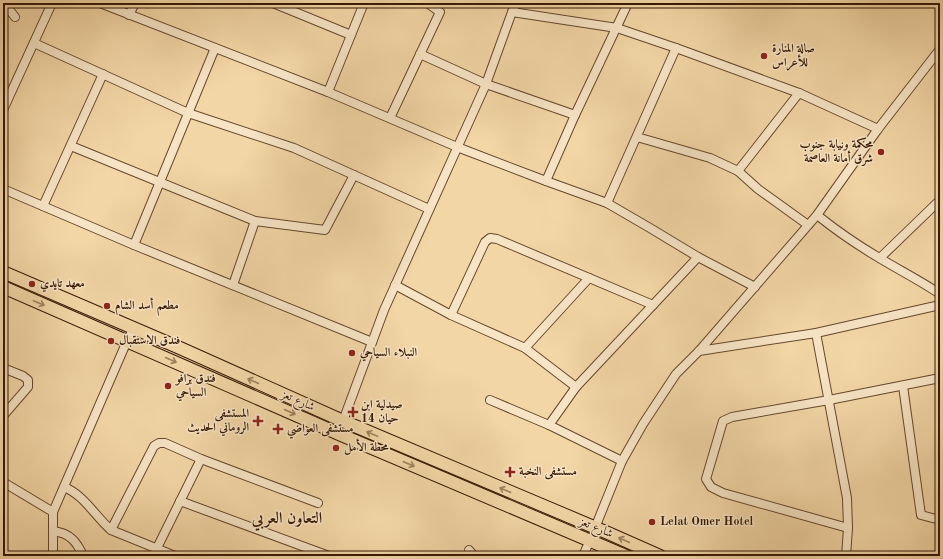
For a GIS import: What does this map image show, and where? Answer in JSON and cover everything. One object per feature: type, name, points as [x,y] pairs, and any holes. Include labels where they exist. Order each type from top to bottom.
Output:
[{"type":"highway","name":"شارع تعز","points":[[3,272],[134,328],[344,422],[660,556]]},
{"type":"highway","name":"شارع تعز","points":[[3,287],[346,437],[626,556]]},
{"type":"highway","points":[[590,540],[595,528]]},
{"type":"street","points":[[4,3],[15,17]]},
{"type":"street","points":[[3,110],[52,3]]},
{"type":"street","points":[[100,3],[328,92],[457,147],[607,203],[698,257],[755,287]]},
{"type":"street","points":[[129,15],[134,3]]},
{"type":"street","points":[[273,3],[351,35]]},
{"type":"street","points":[[328,92],[364,3]]},
{"type":"street","points":[[390,118],[440,12],[427,3]]},
{"type":"street","points":[[344,422],[384,310],[486,84],[516,3]]},
{"type":"street","points":[[546,181],[575,115],[628,3]]},
{"type":"street","points":[[512,12],[617,28],[799,93],[878,129]]},
{"type":"street","points":[[34,43],[188,113],[294,148],[429,209]]},
{"type":"street","points":[[134,245],[215,48]]},
{"type":"street","points":[[607,203],[676,48]]},
{"type":"street","points":[[595,528],[622,461],[643,424],[676,374],[699,352],[817,215],[878,129],[940,48]]},
{"type":"street","points":[[420,54],[486,84],[575,115]]},
{"type":"street","points":[[43,206],[103,74]]},
{"type":"street","points":[[738,171],[799,93]]},
{"type":"street","points":[[637,137],[710,158],[738,171],[758,189],[808,225]]},
{"type":"street","points":[[71,146],[255,221],[324,230],[354,175]]},
{"type":"street","points":[[3,189],[134,245],[372,342]]},
{"type":"street","points":[[880,258],[940,200]]},
{"type":"street","points":[[817,215],[838,232],[940,294]]},
{"type":"street","points":[[233,285],[255,221]]},
{"type":"street","points":[[451,315],[485,242],[490,238],[497,239],[653,305]]},
{"type":"street","points":[[550,425],[576,387],[698,257]]},
{"type":"street","points":[[525,348],[589,278]]},
{"type":"street","points":[[395,285],[451,315],[525,348],[576,387]]},
{"type":"street","points":[[699,352],[816,333],[940,305]]},
{"type":"street","points":[[53,556],[53,512],[134,328]]},
{"type":"street","points":[[816,333],[847,498],[848,528],[846,556]]},
{"type":"street","points":[[3,368],[23,376],[28,380],[28,387],[3,416]]},
{"type":"street","points":[[848,528],[723,493],[711,487],[706,480],[723,421],[732,417],[940,378]]},
{"type":"street","points":[[903,386],[922,514],[940,520]]},
{"type":"street","points":[[490,400],[550,425],[622,461]]},
{"type":"street","points":[[112,530],[154,446],[159,443],[165,443],[201,459],[318,503]]},
{"type":"street","points":[[157,548],[201,459]]},
{"type":"street","points":[[3,482],[53,512]]},
{"type":"street","points":[[64,487],[78,495],[112,530],[175,556]]},
{"type":"street","points":[[180,501],[329,556]]},
{"type":"street","points":[[53,531],[64,533],[74,540],[83,556]]},
{"type":"street","points":[[582,556],[590,540]]},
{"type":"place","name":"صالة المنارة للأعراس","points":[[764,56]]},
{"type":"place","name":"محكمة ونيابة جنوب شرق أمانة العاصمة","points":[[881,152]]},
{"type":"place","name":"معهد تايدي","points":[[32,284]]},
{"type":"place","name":"مطعم أسد الشام","points":[[107,306]]},
{"type":"place","name":"فندق الاستقبال","points":[[111,341]]},
{"type":"place","name":"النبلاء السياحي","points":[[352,353]]},
{"type":"place","name":"فندق برافو السياحي","points":[[168,386]]},
{"type":"place","name":"صيدلية ابن حيان 14","points":[[353,412]]},
{"type":"place","name":"المستشفى الروماني الحديث","points":[[258,421]]},
{"type":"place","name":"مستشفى العواضي","points":[[278,429]]},
{"type":"place","name":"محطة الأمل","points":[[336,448]]},
{"type":"place","name":"مستشفى النخبة","points":[[510,472]]},
{"type":"place","name":"Lelat Omer Hotel","points":[[652,522]]},
{"type":"district","name":"التعاون العربي","points":[[287,519]]}]
